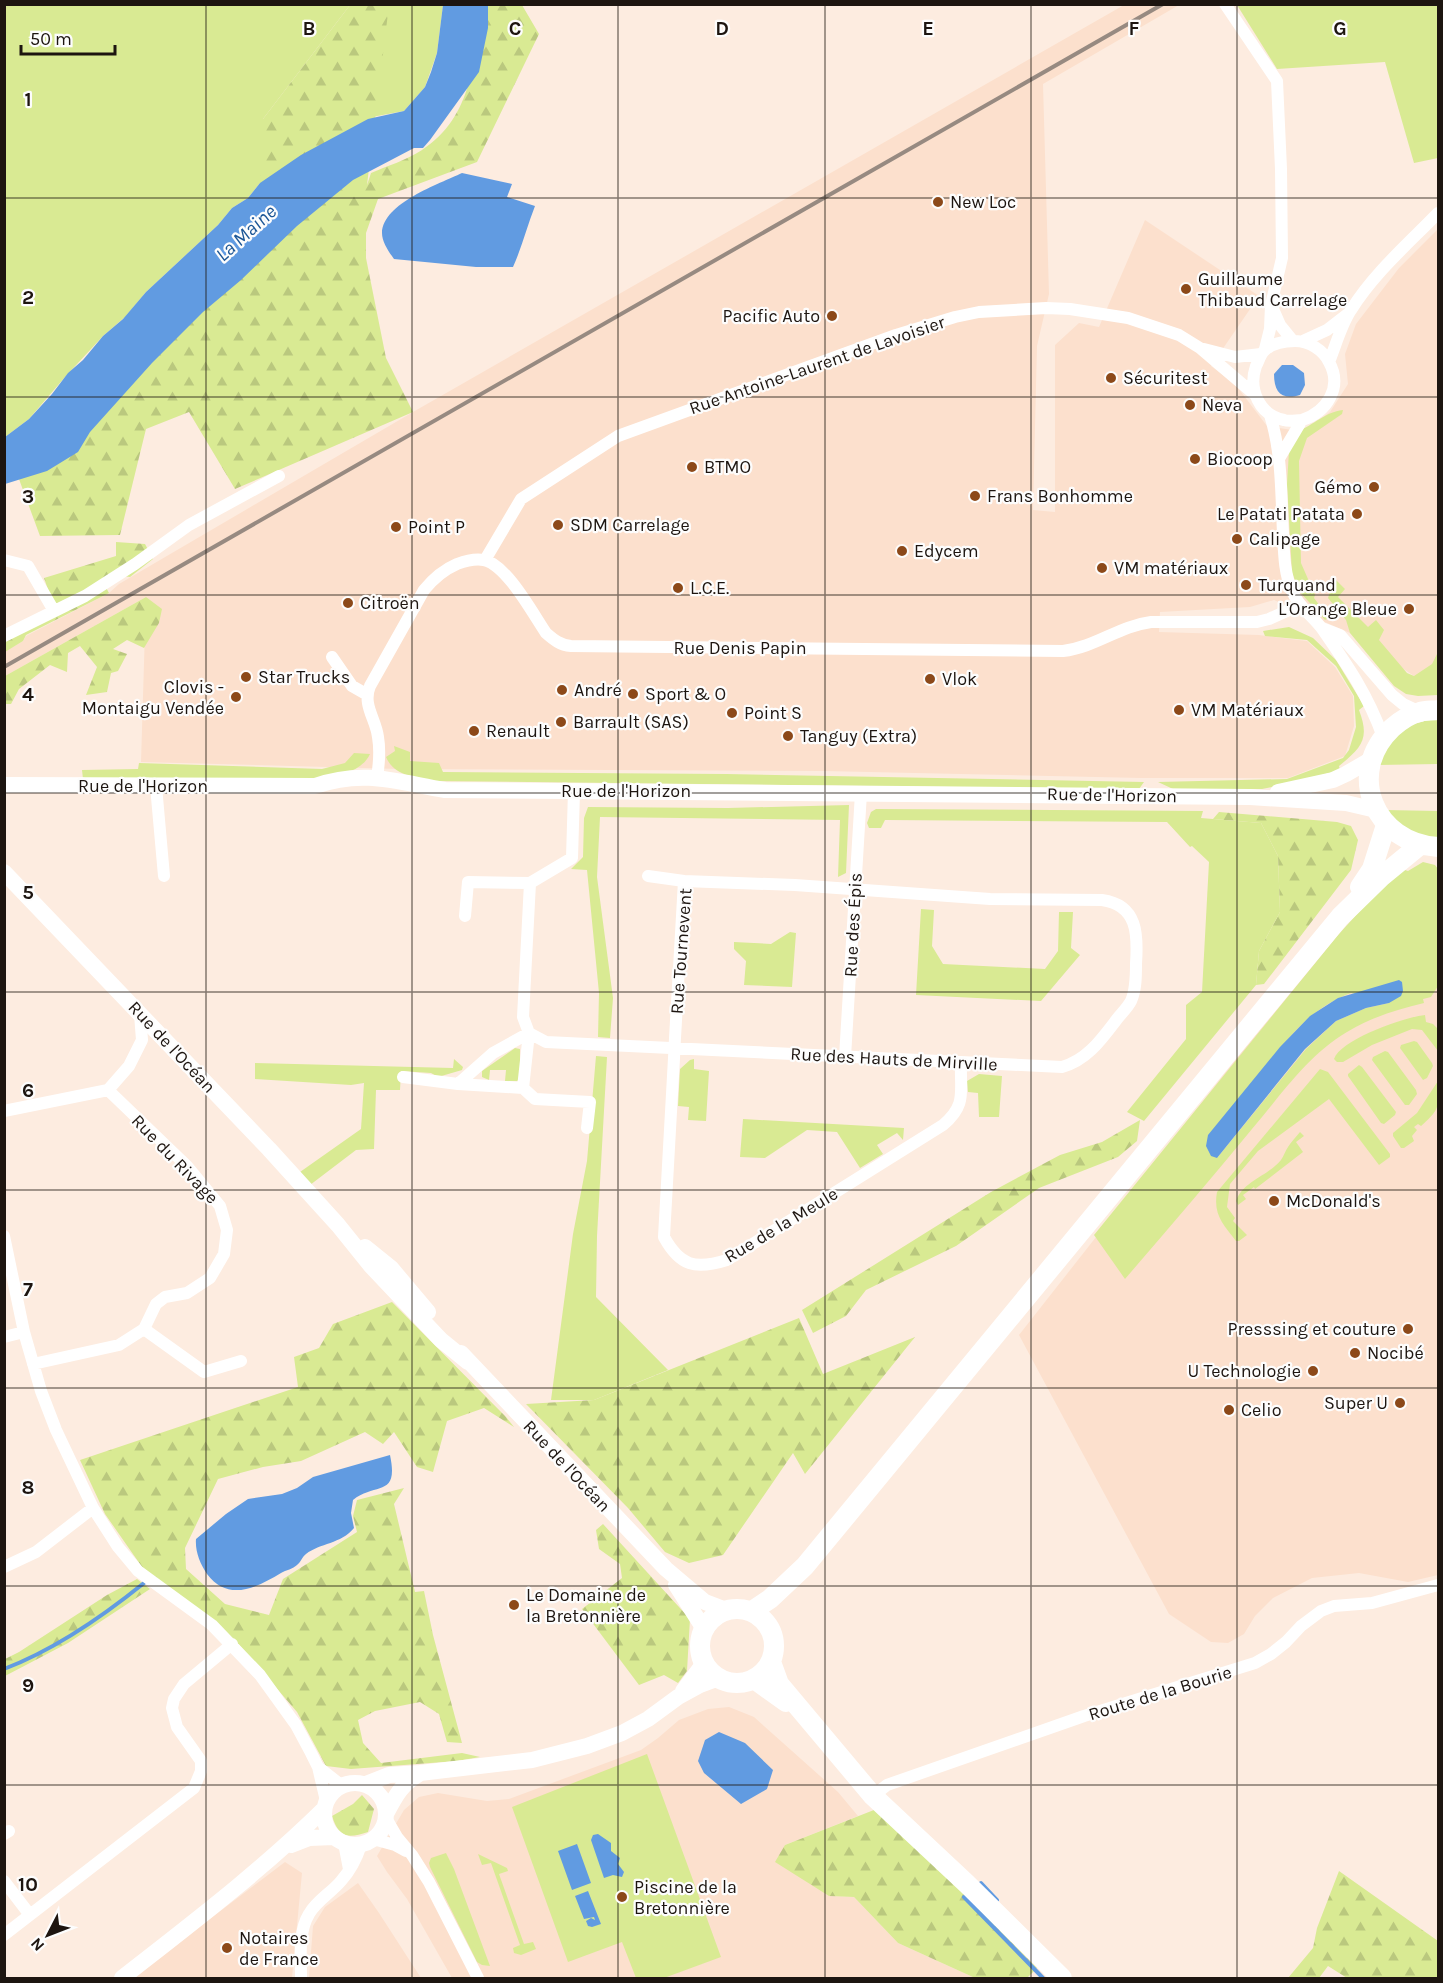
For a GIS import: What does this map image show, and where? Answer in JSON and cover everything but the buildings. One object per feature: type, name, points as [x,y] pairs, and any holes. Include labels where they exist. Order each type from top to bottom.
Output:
[{"type":"main road","points":[[1429,711],[1399,721],[1383,737],[1372,759],[1369,783],[1371,796],[1381,817],[1400,836],[1429,846]]},
{"type":"main road","points":[[1251,797],[1326,782],[1372,759]]},
{"type":"main road","name":"Rue de l'Horizon","points":[[4,785],[315,786],[348,778],[377,777],[445,790],[1251,797]]},
{"type":"main road","points":[[1251,797],[1346,803],[1381,817]]},
{"type":"main road","points":[[752,1611],[770,1599],[805,1566],[1340,917],[1372,869],[1381,817]]},
{"type":"main road","points":[[1340,917],[1381,877],[1429,846]]},
{"type":"main road","name":"Rue de l'Océan","points":[[4,872],[261,1141],[338,1226],[391,1268],[468,1362],[666,1569],[705,1602],[726,1610]]},
{"type":"main road","points":[[770,1629],[780,1607],[805,1566]]},
{"type":"main road","name":"Rue de l'Océan","points":[[666,1569],[704,1629]]},
{"type":"main road","points":[[726,1610],[752,1611],[770,1629],[774,1640],[771,1662],[754,1679],[743,1683],[720,1678],[704,1663],[700,1652],[700,1640],[704,1629],[717,1614],[726,1610]]},
{"type":"main road","points":[[771,1662],[779,1684],[810,1722],[1062,1978]]},
{"type":"main road","points":[[678,1697],[704,1663]]},
{"type":"main road","points":[[366,1784],[389,1775],[532,1760],[587,1746],[622,1733],[648,1719],[678,1697],[700,1685],[720,1678]]},
{"type":"main road","points":[[754,1679],[810,1722]]},
{"type":"main road","points":[[280,1851],[309,1838],[367,1842],[382,1829],[398,1791],[406,1782],[420,1773]]},
{"type":"main road","points":[[339,1840],[325,1822],[325,1805],[328,1796],[341,1785],[358,1782],[375,1789],[385,1804],[386,1816]]},
{"type":"main road","points":[[122,1978],[215,1906],[280,1851],[325,1805]]},
{"type":"street","points":[[1225,4],[1277,81],[1282,258],[1271,305],[1270,329],[1252,378],[1254,394],[1270,415],[1285,421],[1302,420],[1314,416],[1327,404],[1334,380],[1329,362],[1319,349],[1298,341],[1280,325],[1271,305]]},
{"type":"street","points":[[1329,362],[1350,312],[1367,288],[1438,213]]},
{"type":"street","name":"Rue Antoine-Laurent de Lavoisier","points":[[485,560],[521,499],[618,436],[896,335],[955,317],[979,312],[1046,308],[1128,318],[1179,335],[1200,348],[1254,394]]},
{"type":"street","points":[[1263,352],[1277,343],[1298,341],[1327,330],[1350,312]]},
{"type":"street","name":"Rue Antoine-Laurent de Lavoisier","points":[[1200,348],[1235,357],[1263,352]]},
{"type":"street","points":[[1270,415],[1280,457],[1285,566],[1292,592],[1299,605],[1321,627],[1360,684],[1373,709],[1383,737]]},
{"type":"street","points":[[1280,457],[1302,420]]},
{"type":"street","points":[[4,636],[85,596],[189,525],[279,476]]},
{"type":"street","points":[[377,777],[378,737],[366,694],[424,590],[450,567],[472,559],[485,560]]},
{"type":"street","points":[[4,560],[28,566],[54,611]]},
{"type":"street","name":"Rue Denis Papin","points":[[485,560],[498,567],[505,575],[546,633],[554,641],[571,646],[1063,651],[1088,646],[1139,624],[1257,622],[1299,605]]},
{"type":"street","points":[[1321,627],[1340,635],[1392,695],[1403,704],[1429,711]]},
{"type":"street","points":[[332,657],[352,686],[366,694]]},
{"type":"street","points":[[156,786],[164,876]]},
{"type":"street","points":[[465,916],[468,882],[530,883],[572,858],[574,790]]},
{"type":"street","name":"Rue des Épis","points":[[845,1057],[861,793]]},
{"type":"street","points":[[648,876],[684,881]]},
{"type":"street","name":"Rue Tournevent","points":[[675,1047],[684,881],[855,890]]},
{"type":"street","points":[[523,1088],[529,1033],[523,1017],[530,883]]},
{"type":"street","name":"Rue des Hauts de Mirville","points":[[529,1033],[546,1042],[675,1047],[961,1064],[1062,1067],[1073,1064],[1085,1056],[1131,1001],[1135,987],[1138,937],[1132,919],[1114,902],[990,899],[855,890]]},
{"type":"street","points":[[4,1111],[108,1090],[129,1066],[142,1040],[140,1014]]},
{"type":"street","points":[[458,1084],[493,1053],[529,1033]]},
{"type":"street","name":"Rue de la Meule","points":[[675,1047],[664,1237],[671,1249],[684,1262],[698,1266],[727,1260],[943,1125],[954,1116],[960,1105],[961,1064]]},
{"type":"street","points":[[403,1077],[458,1084],[523,1088],[534,1099],[590,1102],[587,1128]]},
{"type":"street","name":"Rue du Rivage","points":[[108,1090],[187,1166],[220,1206],[227,1230],[225,1254],[210,1278],[187,1293],[165,1297],[156,1304],[144,1329]]},
{"type":"street","points":[[5,1238],[24,1332],[41,1391],[56,1430],[93,1508],[118,1547],[138,1571],[212,1625],[260,1675],[296,1725],[318,1767],[325,1805]]},
{"type":"street","points":[[33,1364],[119,1345],[144,1329],[204,1372],[240,1361]]},
{"type":"street","points":[[4,1337],[24,1332]]},
{"type":"street","points":[[4,1567],[36,1552],[93,1508]]},
{"type":"street","name":"Route de la Bourie","points":[[878,1792],[1020,1738],[1255,1664],[1286,1642],[1301,1626],[1321,1611],[1334,1606],[1372,1602],[1438,1585]]},
{"type":"street","points":[[4,1935],[194,1788],[201,1771],[201,1761],[177,1727],[172,1708],[174,1699],[184,1684],[232,1644]]},
{"type":"street","points":[[318,1767],[341,1785]]},
{"type":"street","points":[[386,1816],[397,1837],[429,1882],[478,1978]]},
{"type":"street","points":[[339,1840],[349,1869]]},
{"type":"street","points":[[301,1978],[301,1942],[306,1918],[315,1906],[341,1882],[367,1842],[395,1845],[412,1855]]},
{"type":"street","points":[[4,1881],[30,1915]]},
{"type":"shaded area","points":[[1124,5],[1179,5],[1043,84],[1049,294],[1037,346],[1033,510],[1055,512],[1055,345],[1079,323],[1099,327],[1145,220],[1259,296],[1211,366],[1235,384],[1267,426],[1298,431],[1309,427],[1330,412],[1348,384],[1345,354],[1356,324],[1399,268],[1438,229],[1438,671],[1414,676],[1350,633],[1274,600],[1250,607],[1160,612],[1159,632],[1259,635],[1307,641],[1335,667],[1353,696],[1354,726],[1345,756],[1288,778],[1141,778],[823,771],[400,769],[141,762],[146,597],[5,676],[4,652],[23,641],[26,636],[109,593],[119,584],[413,412]]},
{"type":"shaded area","points":[[1408,871],[1438,880],[1438,1575],[1408,1582],[1359,1573],[1312,1578],[1273,1598],[1255,1616],[1244,1634],[1228,1643],[1211,1642],[1169,1614],[1019,1335],[1247,1045],[1338,935]]},
{"type":"shaded area","points":[[729,1707],[754,1717],[838,1792],[858,1816],[785,1845],[829,1896],[854,1897],[898,1943],[975,1978],[452,1978],[407,1899],[377,1856],[404,1810],[419,1797],[438,1793],[487,1801],[509,1799],[641,1750],[679,1720],[708,1709]]},
{"type":"shaded area","points":[[285,1862],[302,1873],[292,1978],[132,1978]]},
{"type":"shaded area","points":[[358,1883],[421,1978],[309,1978],[313,1926],[325,1907]]},
{"type":"green space","points":[[5,5],[350,5],[263,119],[297,155],[260,183],[248,198],[232,208],[218,225],[103,336],[29,419],[5,437]]},
{"type":"green space","points":[[350,5],[389,5],[367,185],[371,173],[422,150],[439,137],[452,121],[461,104],[473,66],[479,5],[522,5],[539,34],[477,162],[378,199],[366,233],[366,258],[386,358],[413,412],[235,489],[189,412],[146,429],[120,535],[40,536],[16,471],[257,240],[263,119]]},
{"type":"green space","points":[[388,5],[443,5],[437,53],[425,87],[404,111],[372,117]]},
{"type":"green space","points":[[1237,5],[1438,5],[1438,158],[1414,163],[1385,62],[1277,69]]},
{"type":"green space","points":[[1343,410],[1342,414],[1307,438],[1299,461],[1301,563],[1315,595],[1314,598],[1329,618],[1325,620],[1300,592],[1292,573],[1287,484],[1289,451],[1298,431],[1331,413]]},
{"type":"green space","points":[[116,542],[145,544],[153,559],[130,577],[109,574],[102,580],[109,593],[26,635],[23,641],[5,652],[5,642],[54,607],[44,578],[116,556]]},
{"type":"green space","points":[[1336,580],[1345,589],[1338,597],[1368,627],[1376,620],[1384,630],[1379,640],[1407,673],[1414,676],[1432,664],[1438,652],[1438,695],[1406,694],[1394,686],[1350,633],[1346,620],[1328,598],[1330,592],[1327,588]]},
{"type":"green space","points":[[146,597],[162,609],[159,623],[144,648],[127,640],[113,649],[127,654],[118,671],[111,673],[107,692],[86,695],[97,667],[80,646],[68,653],[67,672],[50,665],[19,689],[11,704],[5,704],[5,676]]},
{"type":"green space","points":[[1289,627],[1313,638],[1336,660],[1364,706],[1359,710],[1364,728],[1362,742],[1339,766],[1340,770],[1262,789],[1173,789],[1158,782],[1287,779],[1343,758],[1349,750],[1356,727],[1354,696],[1336,666],[1307,640],[1265,636],[1263,631]]},
{"type":"green space","points":[[1438,719],[1438,764],[1378,765],[1387,746],[1404,727]]},
{"type":"green space","points":[[394,746],[410,752],[410,761],[439,763],[443,772],[726,774],[1144,782],[1139,789],[433,781],[406,775],[394,768],[386,757],[395,751]]},
{"type":"green space","points":[[354,753],[370,754],[355,769],[321,779],[83,779],[82,770],[138,769],[139,763],[322,769],[345,763]]},
{"type":"green space","points":[[849,805],[846,873],[838,877],[840,820],[600,817],[597,877],[613,998],[610,1038],[598,1037],[599,993],[587,870],[571,869],[583,857],[584,818],[588,807],[728,808]]},
{"type":"green space","points":[[876,809],[1203,811],[1201,818],[1261,823],[1278,856],[1280,912],[1259,951],[1256,985],[1144,1121],[1127,1112],[1186,1039],[1186,1005],[1202,992],[1209,862],[1192,846],[1190,847],[1167,822],[885,820],[881,828],[869,828],[867,823],[871,812]]},
{"type":"green space","points":[[1385,810],[1438,811],[1438,842],[1412,836]]},
{"type":"green space","points":[[1219,812],[1337,822],[1351,826],[1358,840],[1351,870],[1264,984],[1256,985],[1259,951],[1280,912],[1278,856],[1261,823],[1213,819]]},
{"type":"green space","points":[[1423,862],[1435,865],[1438,869],[1438,986],[1431,997],[1423,999],[1424,1003],[1366,1022],[1333,1041],[1320,1052],[1285,1089],[1125,1279],[1094,1235],[1338,935],[1399,868],[1408,871]],"holes":[[[1351,993],[1389,1003],[1366,1008],[1336,1021],[1306,1049],[1217,1158],[1271,1062],[1305,1021],[1327,1005]]]},
{"type":"green space","points":[[921,909],[934,910],[932,946],[943,964],[1045,969],[1058,951],[1059,912],[1073,912],[1071,948],[1080,955],[1041,1001],[916,995]]},
{"type":"green space","points":[[790,932],[796,933],[792,987],[744,985],[746,961],[734,949],[734,942],[771,944]]},
{"type":"green space","points":[[1425,1015],[1426,1022],[1438,1029],[1438,1051],[1422,1030],[1412,1029],[1372,1045],[1343,1062],[1337,1062],[1334,1059],[1339,1051],[1348,1044],[1375,1030]]},
{"type":"green space","points":[[1414,1041],[1433,1066],[1427,1078],[1423,1080],[1400,1048],[1401,1045]]},
{"type":"green space","points":[[515,1048],[520,1049],[520,1079],[505,1081],[506,1070],[490,1070],[489,1080],[482,1077],[482,1071]]},
{"type":"green space","points":[[1385,1051],[1416,1090],[1417,1094],[1409,1105],[1405,1105],[1372,1060],[1373,1057]]},
{"type":"green space","points":[[596,1056],[607,1057],[596,1297],[668,1370],[594,1400],[551,1400],[573,1234],[587,1161]]},
{"type":"green space","points":[[454,1059],[463,1067],[462,1070],[438,1077],[431,1073],[401,1071],[400,1090],[376,1090],[374,1149],[356,1150],[310,1185],[300,1172],[361,1129],[364,1083],[351,1085],[255,1079],[255,1063],[453,1068]]},
{"type":"green space","points":[[694,1059],[694,1069],[709,1071],[706,1121],[688,1120],[689,1107],[678,1106],[680,1069]]},
{"type":"green space","points":[[1359,1065],[1396,1112],[1384,1124],[1348,1076]]},
{"type":"green space","points":[[1320,1069],[1328,1072],[1390,1157],[1379,1165],[1329,1099],[1258,1151],[1230,1184],[1227,1207],[1235,1218],[1233,1221],[1247,1235],[1236,1241],[1218,1213],[1217,1192]]},
{"type":"green space","points":[[979,1074],[1002,1076],[999,1117],[979,1117],[978,1093],[968,1092],[967,1081]]},
{"type":"green space","points":[[1438,1081],[1438,1101],[1435,1111],[1421,1126],[1418,1124],[1414,1127],[1417,1130],[1412,1136],[1414,1141],[1401,1148],[1393,1133],[1417,1113]]},
{"type":"green space","points":[[743,1119],[904,1128],[903,1140],[897,1133],[877,1145],[883,1154],[860,1168],[837,1132],[807,1130],[765,1158],[740,1157]]},
{"type":"green space","points":[[1140,1120],[1137,1141],[1118,1157],[1039,1188],[956,1246],[866,1290],[846,1316],[813,1333],[802,1310],[991,1192],[1060,1155],[1102,1142]]},
{"type":"green space","points":[[1300,1132],[1304,1136],[1296,1142],[1303,1152],[1255,1189],[1254,1187],[1243,1195],[1246,1199],[1238,1205],[1236,1201],[1244,1188],[1276,1166]]},
{"type":"green space","points":[[392,1302],[514,1427],[484,1408],[447,1421],[433,1472],[417,1467],[394,1432],[383,1444],[365,1432],[301,1461],[263,1467],[218,1479],[185,1548],[186,1569],[225,1604],[269,1615],[283,1579],[357,1532],[353,1516],[357,1500],[404,1488],[394,1504],[415,1592],[424,1591],[433,1635],[462,1743],[447,1742],[439,1714],[420,1702],[375,1711],[358,1720],[363,1743],[381,1763],[462,1753],[480,1757],[457,1761],[351,1769],[326,1766],[297,1712],[235,1640],[142,1567],[105,1514],[80,1460],[298,1387],[294,1357],[319,1348],[333,1324]]},
{"type":"green space","points":[[799,1318],[823,1374],[915,1337],[805,1474],[793,1453],[723,1555],[689,1563],[665,1552],[628,1508],[526,1404],[594,1400]]},
{"type":"green space","points":[[603,1524],[690,1619],[687,1671],[678,1683],[664,1675],[639,1685],[582,1609],[622,1578],[620,1564],[599,1549],[596,1530]]},
{"type":"green space","points":[[137,1579],[150,1589],[68,1643],[5,1676],[5,1659],[107,1595]]},
{"type":"green space","name":"Piscine de la Bretonnière","points":[[647,1754],[721,1957],[664,1978],[636,1978],[622,1942],[568,1962],[512,1807]]},
{"type":"green space","points":[[362,1795],[374,1809],[368,1832],[350,1836],[341,1833],[332,1816],[353,1804]]},
{"type":"green space","points":[[879,1808],[1037,1968],[1027,1978],[975,1978],[898,1943],[854,1897],[829,1896],[775,1862],[785,1845]]},
{"type":"green space","points":[[446,1853],[490,1966],[477,1962],[430,1867],[431,1858]]},
{"type":"green space","points":[[478,1854],[507,1868],[508,1871],[499,1874],[524,1944],[533,1942],[536,1949],[521,1955],[514,1953],[513,1948],[520,1945],[491,1863],[482,1865]]},
{"type":"green space","points":[[1339,1871],[1438,1941],[1438,1978],[1347,1978],[1328,1966],[1319,1978],[1288,1978],[1313,1948],[1317,1928]]},
{"type":"water","name":"La Maine","points":[[443,5],[488,5],[488,28],[479,72],[423,148],[414,148],[353,180],[297,226],[241,280],[203,312],[152,363],[90,432],[78,452],[47,471],[5,484],[5,437],[29,419],[103,336],[218,225],[232,208],[248,198],[260,183],[301,155],[368,119],[404,111],[425,87],[431,72],[437,53]]},
{"type":"water","points":[[462,173],[512,184],[507,197],[535,206],[513,267],[476,267],[394,259],[382,236],[385,222],[392,213],[414,196]]},
{"type":"water","points":[[1282,365],[1293,365],[1304,373],[1305,385],[1300,395],[1284,396],[1277,390],[1274,374]]},
{"type":"water","points":[[1399,980],[1402,982],[1401,996],[1389,1003],[1366,1008],[1336,1021],[1305,1049],[1217,1158],[1211,1156],[1206,1146],[1208,1135],[1280,1047],[1310,1016],[1338,998]]},
{"type":"water","points":[[390,1455],[392,1469],[388,1483],[384,1487],[353,1500],[351,1513],[354,1528],[343,1537],[312,1550],[294,1568],[243,1590],[224,1588],[215,1583],[204,1570],[197,1553],[196,1539],[248,1499],[282,1494],[297,1488],[313,1477]]},
{"type":"water","points":[[719,1732],[745,1743],[773,1770],[767,1789],[741,1804],[704,1773],[698,1761],[705,1740]]},
{"type":"water","points":[[598,1834],[611,1843],[611,1851],[620,1858],[618,1864],[624,1872],[622,1877],[613,1875],[604,1878],[591,1840],[593,1835]]},
{"type":"water","points":[[577,1844],[591,1883],[572,1890],[558,1851]]},
{"type":"water","points":[[588,1891],[601,1924],[592,1927],[588,1926],[586,1921],[591,1918],[595,1920],[594,1917],[584,1919],[575,1896]]},
{"type":"waterway","points":[[4,1669],[77,1632],[144,1583]]},
{"type":"waterway","points":[[981,1883],[997,1900]]},
{"type":"waterway","points":[[964,1897],[1043,1978]]},
{"type":"railway","points":[[4,667],[1163,4]]},
{"type":"place","name":"New Loc","points":[[938,202]]},
{"type":"place","name":"Guillaume Thibaud Carrelage","points":[[1186,289]]},
{"type":"place","name":"Pacific Auto","points":[[832,316]]},
{"type":"place","name":"Sécuritest","points":[[1111,378]]},
{"type":"place","name":"Neva","points":[[1190,405]]},
{"type":"place","name":"Biocoop","points":[[1195,459]]},
{"type":"place","name":"BTMO","points":[[692,467]]},
{"type":"place","name":"Gémo","points":[[1374,487]]},
{"type":"place","name":"Frans Bonhomme","points":[[975,496]]},
{"type":"place","name":"Le Patati Patata","points":[[1357,514]]},
{"type":"place","name":"SDM Carrelage","points":[[558,525]]},
{"type":"place","name":"Point P","points":[[396,527]]},
{"type":"place","name":"Calipage","points":[[1237,539]]},
{"type":"place","name":"Edycem","points":[[902,551]]},
{"type":"place","name":"VM matériaux","points":[[1102,568]]},
{"type":"place","name":"Turquand","points":[[1246,585]]},
{"type":"place","name":"L.C.E.","points":[[678,588]]},
{"type":"place","name":"Citroën","points":[[348,603]]},
{"type":"place","name":"L'Orange Bleue","points":[[1409,609]]},
{"type":"place","name":"Star Trucks","points":[[246,677]]},
{"type":"place","name":"Vlok","points":[[930,679]]},
{"type":"place","name":"André","points":[[562,690]]},
{"type":"place","name":"Sport & O","points":[[633,694]]},
{"type":"place","name":"Clovis - Montaigu Vendée","points":[[236,697]]},
{"type":"place","name":"VM Matériaux","points":[[1179,710]]},
{"type":"place","name":"Point S","points":[[732,713]]},
{"type":"place","name":"Barrault (SAS)","points":[[561,722]]},
{"type":"place","name":"Renault","points":[[474,731]]},
{"type":"place","name":"Tanguy (Extra)","points":[[788,736]]},
{"type":"place","name":"McDonald's","points":[[1274,1201]]},
{"type":"place","name":"Presssing et couture","points":[[1408,1329]]},
{"type":"place","name":"Nocibé","points":[[1355,1353]]},
{"type":"place","name":"U Technologie","points":[[1313,1371]]},
{"type":"place","name":"Super U","points":[[1400,1403]]},
{"type":"place","name":"Celio","points":[[1229,1410]]},
{"type":"place","name":"Le Domaine de la Bretonnière","points":[[514,1605]]},
{"type":"place","name":"Piscine de la Bretonnière","points":[[622,1897]]},
{"type":"place","name":"Notaires de France","points":[[227,1948]]}]
